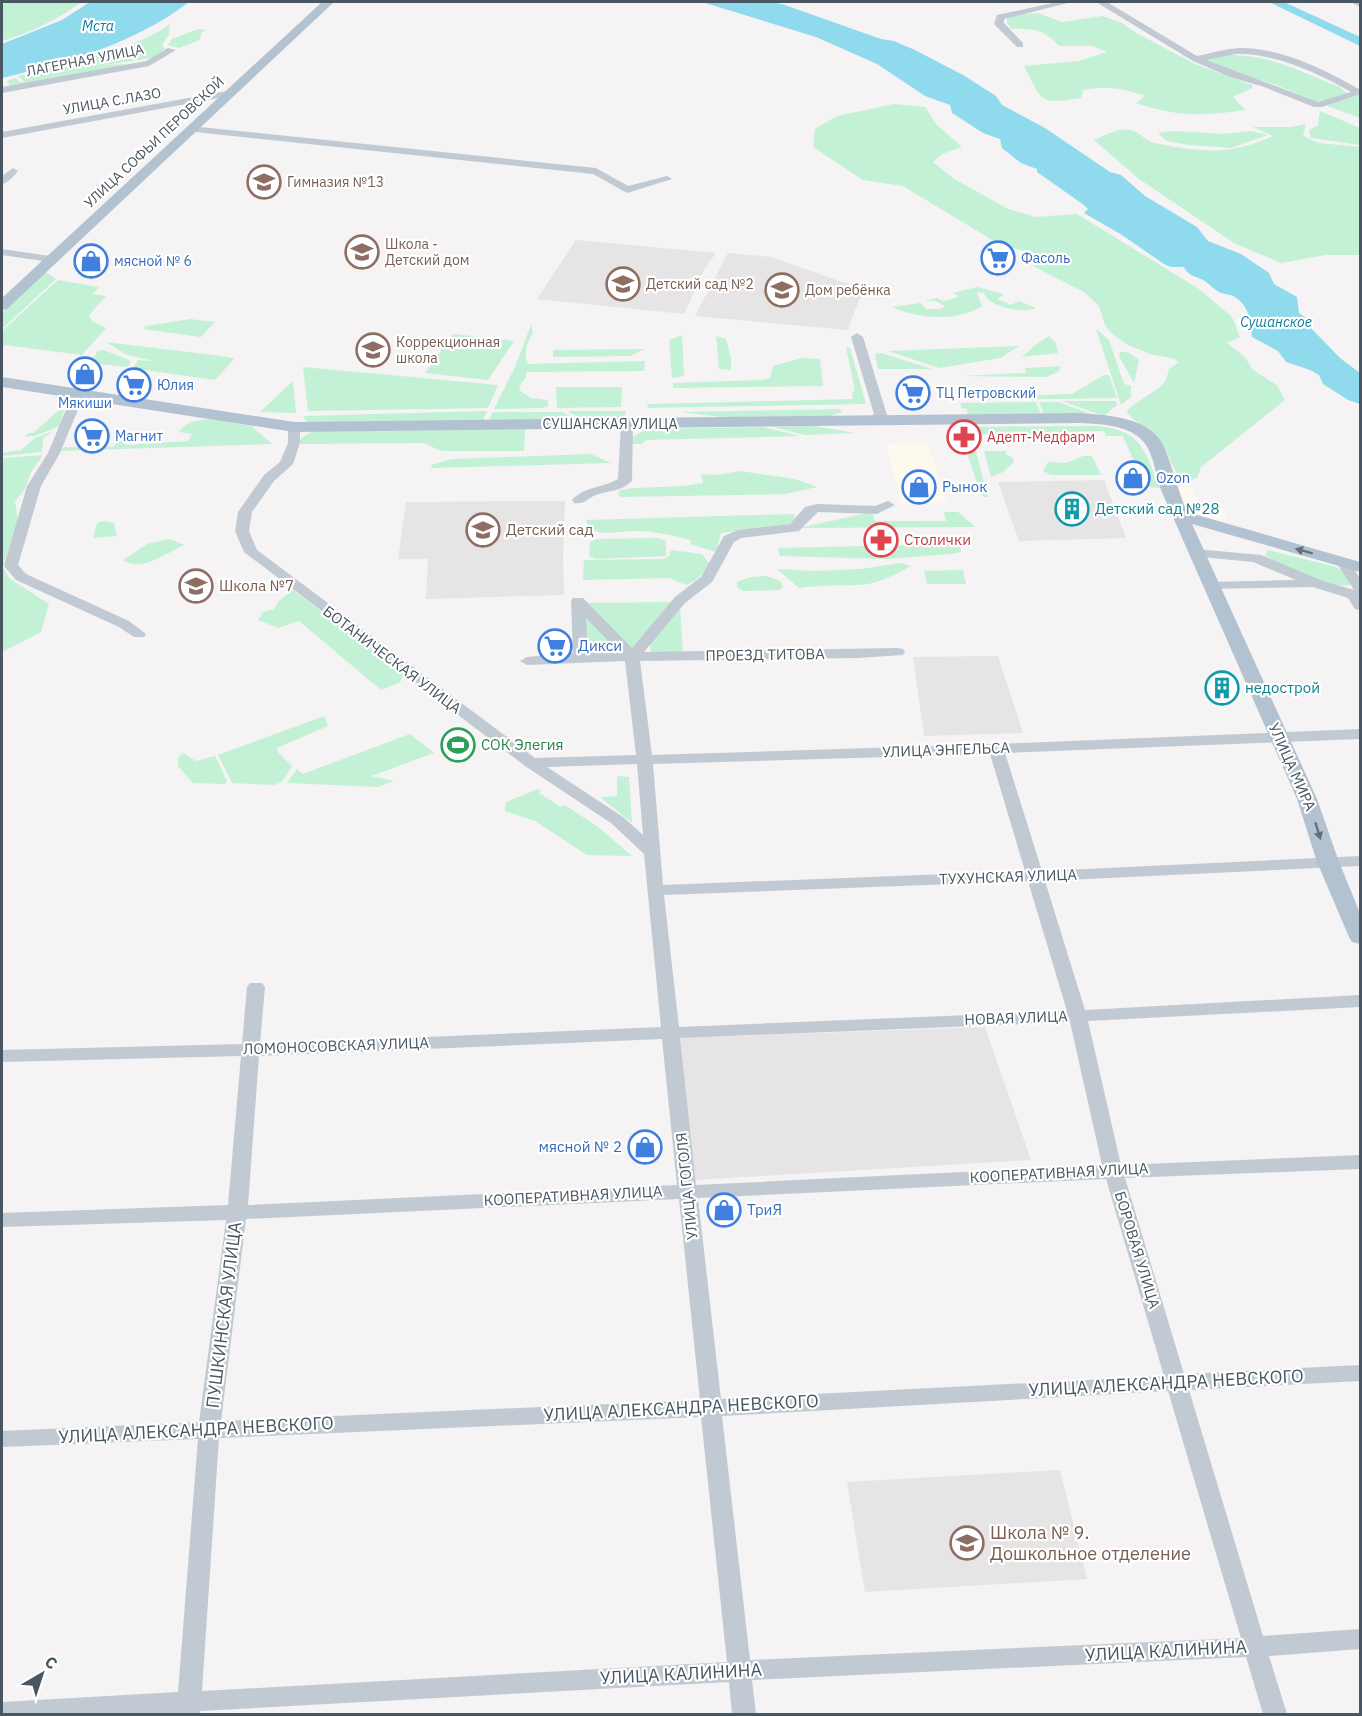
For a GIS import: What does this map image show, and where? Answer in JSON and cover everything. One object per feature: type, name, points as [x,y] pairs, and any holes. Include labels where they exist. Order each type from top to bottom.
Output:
[{"type":"main road","name":"УЛИЦА СОФЬИ ПЕРОВСКОЙ","points":[[2,306],[328,2]]},
{"type":"main road","name":"СУШАНСКАЯ УЛИЦА","points":[[2,382],[294,427],[1084,418],[1114,422],[1138,430],[1155,445],[1170,490],[1179,508]]},
{"type":"main road","points":[[1179,508],[1269,542],[1352,564]]},
{"type":"main road","name":"УЛИЦА МИРА","points":[[1179,508],[1196,553],[1307,799],[1328,862],[1360,937]]},
{"type":"street","points":[[1020,45],[999,24],[1000,17],[1067,2]]},
{"type":"street","points":[[1101,2],[1196,59],[1233,75],[1267,85],[1318,105],[1355,94],[1356,91],[1313,71],[1256,52],[1241,51],[1196,59]]},
{"type":"street","points":[[1356,2],[1360,4]]},
{"type":"street","name":"ЛАГЕРНАЯ УЛИЦА","points":[[2,90],[149,63],[171,50]]},
{"type":"street","name":"УЛИЦА С.ЛАЗО","points":[[2,135],[227,94]]},
{"type":"street","points":[[190,129],[596,171],[627,190],[667,179]]},
{"type":"street","points":[[2,181],[13,171]]},
{"type":"street","points":[[2,252],[50,259]]},
{"type":"street","points":[[857,337],[880,415],[870,421]]},
{"type":"street","points":[[79,393],[54,453],[34,486],[11,566],[21,577],[124,624],[139,634]]},
{"type":"street","points":[[579,501],[592,492],[613,488],[625,481],[627,424]]},
{"type":"street","name":"БОТАНИЧЕСКАЯ УЛИЦА","points":[[294,427],[294,443],[286,464],[269,478],[245,512],[242,531],[251,552],[531,763],[617,820],[651,852]]},
{"type":"street","points":[[581,657],[578,601],[632,657],[680,600],[707,579],[729,539],[738,534],[794,528],[810,510],[817,507],[877,510],[888,505]]},
{"type":"street","points":[[1256,558],[1269,542]]},
{"type":"street","points":[[1196,553],[1256,558],[1318,584]]},
{"type":"street","points":[[1352,564],[1356,590],[1353,596],[1360,606]]},
{"type":"street","points":[[1211,586],[1318,584],[1356,590]]},
{"type":"street","name":"ПРОЕЗД ТИТОВА","points":[[527,661],[581,657],[898,652]]},
{"type":"street","name":"УЛИЦА ГОГОЛЯ","points":[[632,657],[645,761],[651,852],[744,1714]]},
{"type":"street","name":"УЛИЦА ЭНГЕЛЬСА","points":[[531,763],[996,749],[1360,734]]},
{"type":"street","name":"БОРОВАЯ УЛИЦА","points":[[996,749],[1078,1016],[1113,1170],[1253,1647],[1275,1714]]},
{"type":"street","name":"ТУХУНСКАЯ УЛИЦА","points":[[655,890],[1360,861]]},
{"type":"street","name":"ПУШКИНСКАЯ УЛИЦА","points":[[189,1709],[209,1430],[237,1214],[256,987]]},
{"type":"street","name":"НОВАЯ УЛИЦА","points":[[671,1031],[1078,1016],[1360,1001]]},
{"type":"street","name":"ЛОМОНОСОВСКАЯ УЛИЦА","points":[[2,1056],[252,1050],[671,1031]]},
{"type":"street","name":"КООПЕРАТИВНАЯ УЛИЦА","points":[[2,1220],[237,1214],[1113,1170],[1360,1162]]},
{"type":"street","name":"УЛИЦА АЛЕКСАНДРА НЕВСКОГО","points":[[2,1439],[711,1408],[1360,1373]]},
{"type":"street","name":"УЛИЦА КАЛИНИНА","points":[[2,1712],[189,1709],[739,1671],[1360,1640]]},
{"type":"shaded area","name":"Детский сад №2","points":[[576,240],[716,253],[705,268],[684,314],[537,299]]},
{"type":"shaded area","name":"Дом ребёнка","points":[[728,253],[771,257],[851,285],[861,296],[847,330],[695,316]]},
{"type":"shaded area","name":"Рынок","points":[[928,443],[946,503],[901,504],[886,444]]},
{"type":"shaded area","points":[[1104,480],[1126,538],[1019,541],[998,482]]},
{"type":"shaded area","points":[[1168,486],[1192,487],[1202,507],[1219,506],[1227,511],[1221,528],[1182,516]]},
{"type":"shaded area","name":"Детский сад","points":[[565,501],[564,595],[426,599],[428,559],[398,559],[406,502]]},
{"type":"shaded area","points":[[998,656],[1023,733],[924,736],[913,657]]},
{"type":"shaded area","points":[[985,1027],[1031,1160],[694,1180],[679,1038]]},
{"type":"shaded area","name":"Школа № 9. Дошкольное отделение","points":[[1060,1470],[1087,1579],[865,1592],[847,1482]]},
{"type":"green space","points":[[2,2],[82,2],[44,25],[2,41]]},
{"type":"green space","points":[[1038,13],[1062,22],[1103,16],[1122,23],[1195,64],[1252,85],[1252,88],[1233,97],[1245,110],[1203,114],[1164,111],[1136,103],[1145,96],[1107,88],[1083,90],[1081,98],[1057,101],[1044,98],[1039,94],[1024,66],[1079,61],[1107,52],[1093,46],[1059,46],[1044,33],[1012,29],[1007,23],[1007,19],[1014,15]]},
{"type":"green space","points":[[170,24],[169,34],[162,45],[165,49],[152,58],[104,65],[125,64],[119,67],[11,86],[7,81],[16,78],[20,82],[25,82],[18,76],[123,49]]},
{"type":"green space","points":[[198,29],[206,30],[201,33],[200,40],[179,48],[168,45],[172,39]]},
{"type":"green space","points":[[1231,55],[1273,61],[1340,87],[1348,94],[1317,102],[1276,85],[1221,68],[1204,59]]},
{"type":"green space","points":[[1360,94],[1360,118],[1327,106],[1331,103]]},
{"type":"green space","points":[[894,104],[925,107],[936,124],[962,147],[942,154],[933,162],[953,178],[1008,209],[1035,217],[1077,214],[1199,289],[1232,317],[1240,337],[1227,343],[1244,356],[1253,370],[1277,385],[1285,400],[1201,467],[1197,478],[1189,481],[1178,476],[1164,448],[1127,413],[1128,409],[1160,387],[1166,380],[1169,369],[1178,363],[1175,359],[1150,354],[1128,345],[1112,334],[1105,325],[1099,306],[1084,292],[1033,266],[1037,258],[1032,253],[999,244],[903,186],[863,180],[813,147],[815,129],[837,116]]},
{"type":"green space","points":[[1320,111],[1360,128],[1360,145],[1311,138],[1309,130],[1318,125]]},
{"type":"green space","points":[[1306,124],[1303,136],[1319,143],[1360,147],[1360,255],[1325,255],[1281,263],[1234,243],[1139,179],[1094,140],[1114,132],[1129,130],[1137,132],[1154,143],[1186,149],[1228,149],[1242,147],[1273,136],[1253,127],[1291,127]]},
{"type":"green space","points":[[1177,131],[1222,134],[1251,131],[1268,135],[1231,148],[1167,141],[1158,133]]},
{"type":"green space","points":[[44,271],[56,279],[2,329],[2,313]]},
{"type":"green space","points":[[58,280],[99,287],[93,294],[106,296],[89,315],[92,321],[106,328],[82,355],[5,345],[2,347],[2,331]]},
{"type":"green space","points":[[977,287],[1004,294],[997,299],[1011,305],[1019,301],[1036,308],[1016,310],[1007,308],[992,302],[984,293],[978,292],[982,306],[961,315],[925,316],[892,307],[921,303],[926,309],[941,309],[945,306],[936,301],[926,301],[937,298],[943,301],[959,297],[953,293]]},
{"type":"green space","points":[[190,319],[215,322],[201,337],[143,329],[146,326]]},
{"type":"green space","points":[[531,325],[533,333],[527,344],[526,352],[528,364],[645,361],[644,371],[526,372],[526,378],[519,390],[531,398],[548,400],[548,406],[494,409],[515,367]]},
{"type":"green space","points":[[1096,329],[1109,340],[1124,384],[1131,386],[1131,397],[1121,405]]},
{"type":"green space","points":[[453,334],[514,341],[488,380],[425,373]]},
{"type":"green space","points":[[682,335],[684,376],[672,378],[669,340]]},
{"type":"green space","points":[[716,336],[726,339],[731,358],[731,370],[719,369]]},
{"type":"green space","points":[[1049,336],[1056,343],[1058,353],[1022,357],[1034,346]]},
{"type":"green space","points":[[106,342],[234,359],[215,380],[138,369],[134,367],[138,360],[153,361],[125,354]]},
{"type":"green space","points":[[1019,346],[1000,358],[939,368],[888,351]]},
{"type":"green space","points":[[846,347],[850,348],[866,404],[648,408],[647,404],[853,399],[852,392],[855,391]]},
{"type":"green space","points":[[645,349],[630,356],[553,357],[553,350]]},
{"type":"green space","points":[[104,350],[129,360],[131,363],[127,367],[90,363],[98,351]]},
{"type":"green space","points":[[1120,352],[1128,352],[1139,360],[1134,383],[1119,356]]},
{"type":"green space","points":[[881,353],[932,369],[878,369],[875,354]]},
{"type":"green space","points":[[802,358],[820,359],[823,386],[673,388],[673,383],[762,380],[770,378],[773,366]]},
{"type":"green space","points":[[1061,366],[1059,371],[1046,377],[961,376],[1026,373],[1025,368]]},
{"type":"green space","points":[[303,367],[498,385],[488,408],[308,411]]},
{"type":"green space","points":[[1104,375],[1109,375],[1117,398],[982,400],[981,397],[1072,394]]},
{"type":"green space","points":[[293,381],[296,413],[260,412]]},
{"type":"green space","points":[[556,387],[622,387],[621,407],[557,408]]},
{"type":"green space","points":[[1062,401],[1116,401],[1117,405],[1104,416]]},
{"type":"green space","points":[[1036,402],[1041,414],[968,415],[967,409],[962,408],[960,403]]},
{"type":"green space","points":[[1039,402],[1058,402],[1091,414],[1044,414]]},
{"type":"green space","points":[[840,409],[842,412],[828,417],[730,418],[680,412]]},
{"type":"green space","points":[[59,410],[64,410],[60,426],[35,436],[24,437],[33,433]]},
{"type":"green space","points":[[487,411],[482,422],[314,425],[306,421],[303,416]]},
{"type":"green space","points":[[567,411],[626,411],[624,421],[586,421]]},
{"type":"green space","points":[[493,412],[562,412],[582,422],[488,422]]},
{"type":"green space","points":[[211,419],[251,426],[272,444],[59,451],[65,447],[114,447],[119,437],[125,437],[123,443],[126,445],[188,441],[192,434],[179,432],[185,425]]},
{"type":"green space","points":[[815,426],[855,433],[805,435],[773,427]]},
{"type":"green space","points":[[1098,426],[1124,433],[1140,445],[1160,488],[1145,487],[1123,436],[1106,436],[1104,431],[962,435],[957,427]]},
{"type":"green space","points":[[763,427],[800,436],[646,440],[642,444],[629,444],[629,439],[647,429]]},
{"type":"green space","points":[[525,429],[524,451],[442,451],[423,443],[298,444],[301,438],[313,431]]},
{"type":"green space","points":[[53,431],[43,439],[42,452],[2,456],[2,453],[21,450],[35,438]]},
{"type":"green space","points":[[965,447],[975,448],[988,497],[984,497],[980,492]]},
{"type":"green space","points":[[984,451],[1007,451],[1005,454],[1012,457],[1014,462],[1003,472],[991,477]]},
{"type":"green space","points":[[591,454],[611,463],[432,468],[431,465],[451,459]]},
{"type":"green space","points":[[43,455],[15,502],[18,520],[3,567],[9,578],[49,604],[41,632],[2,652],[2,458]]},
{"type":"green space","points":[[1083,456],[1092,456],[1101,475],[1051,475],[1043,471],[1048,462],[1066,463]]},
{"type":"green space","points":[[740,471],[795,479],[817,487],[785,494],[621,497],[618,495],[620,490],[703,483],[701,474],[718,475]]},
{"type":"green space","points":[[872,512],[875,521],[946,521],[944,512],[958,512],[975,527],[799,528]]},
{"type":"green space","points":[[794,514],[795,519],[789,524],[721,533],[716,552],[690,544],[691,540],[663,534],[641,531],[599,532],[588,527],[586,520]]},
{"type":"green space","points":[[105,521],[114,523],[117,536],[93,538],[97,523]]},
{"type":"green space","points":[[658,538],[666,541],[666,556],[596,559],[589,556],[590,542],[596,539]]},
{"type":"green space","points":[[170,539],[184,545],[145,563],[130,563],[123,560],[147,544]]},
{"type":"green space","points":[[960,544],[961,552],[887,559],[780,556],[778,548]]},
{"type":"green space","points":[[671,550],[702,554],[710,565],[696,580],[686,585],[669,578],[583,580],[584,560],[663,559],[669,556]]},
{"type":"green space","points":[[1268,550],[1336,567],[1344,572],[1351,585],[1340,586],[1306,578],[1265,555]]},
{"type":"green space","points":[[901,563],[911,566],[885,579],[864,585],[799,588],[777,569],[815,571],[861,569]]},
{"type":"green space","points":[[963,570],[966,584],[927,584],[924,571]]},
{"type":"green space","points":[[767,576],[780,581],[783,587],[780,590],[743,591],[737,587],[737,582],[751,577]]},
{"type":"green space","points":[[293,590],[404,675],[400,682],[381,690],[299,621],[278,628],[258,620],[263,612],[274,609],[279,601]]},
{"type":"green space","points":[[674,602],[639,648],[625,648],[583,603]]},
{"type":"green space","points":[[680,605],[683,654],[651,654],[650,644]]},
{"type":"green space","points":[[581,609],[621,653],[586,654]]},
{"type":"green space","points":[[324,716],[328,726],[277,748],[292,766],[282,782],[273,785],[232,783],[218,755]]},
{"type":"green space","points":[[410,734],[434,753],[371,776],[394,781],[378,787],[287,783],[297,769],[303,774]]},
{"type":"green space","points":[[183,753],[196,761],[215,756],[227,781],[225,784],[193,783],[178,766],[178,758]]},
{"type":"green space","points":[[617,776],[629,777],[632,823],[600,797],[617,796]]},
{"type":"green space","points":[[538,789],[541,791],[539,793],[561,807],[565,805],[598,827],[632,856],[587,855],[535,821],[505,811],[506,802]]},
{"type":"water","name":"Мста","points":[[90,2],[189,2],[146,29],[100,50],[2,78],[2,44],[62,20]]},
{"type":"water","name":"Сушанское","points":[[702,2],[782,4],[881,39],[894,41],[963,75],[996,96],[1002,105],[1045,128],[1110,172],[1121,175],[1145,196],[1197,227],[1208,241],[1241,254],[1269,273],[1274,284],[1297,297],[1299,313],[1306,318],[1310,327],[1340,358],[1360,373],[1360,404],[1348,400],[1323,384],[1319,375],[1286,362],[1278,351],[1252,337],[1248,314],[1238,299],[1217,291],[1205,281],[1190,274],[1184,267],[1171,267],[1164,264],[1122,235],[1084,213],[1088,209],[1084,205],[1037,172],[1037,169],[1021,163],[1002,148],[1000,139],[983,133],[952,113],[950,105],[925,96],[877,64],[816,37]]},
{"type":"waterway","points":[[1275,2],[1360,42]]},
{"type":"place","name":"Гимназия №13","points":[[264,182]]},
{"type":"place","name":"Школа - Детский дом","points":[[362,252]]},
{"type":"place","name":"Фасоль","points":[[998,258]]},
{"type":"place","name":"мясной № 6","points":[[91,261]]},
{"type":"place","name":"Детский сад №2","points":[[623,284]]},
{"type":"place","name":"Дом ребёнка","points":[[782,290]]},
{"type":"place","name":"Коррекционная школа","points":[[373,350]]},
{"type":"place","name":"Мякиши","points":[[85,374]]},
{"type":"place","name":"Юлия","points":[[134,385]]},
{"type":"place","name":"ТЦ Петровский","points":[[913,393]]},
{"type":"place","name":"Магнит","points":[[92,436]]},
{"type":"place","name":"Адепт-Медфарм","points":[[964,437]]},
{"type":"place","name":"Ozon","points":[[1133,478]]},
{"type":"place","name":"Рынок","points":[[919,487]]},
{"type":"place","name":"Детский сад №28","points":[[1072,509]]},
{"type":"place","name":"Детский сад","points":[[483,530]]},
{"type":"place","name":"Столички","points":[[881,540]]},
{"type":"place","name":"Школа №7","points":[[196,586]]},
{"type":"place","name":"Дикси","points":[[555,646]]},
{"type":"place","name":"недострой","points":[[1222,688]]},
{"type":"place","name":"СОК Элегия","points":[[458,745]]},
{"type":"place","name":"мясной № 2","points":[[645,1147]]},
{"type":"place","name":"ТриЯ","points":[[724,1210]]},
{"type":"place","name":"Школа № 9. Дошкольное отделение","points":[[967,1543]]}]
